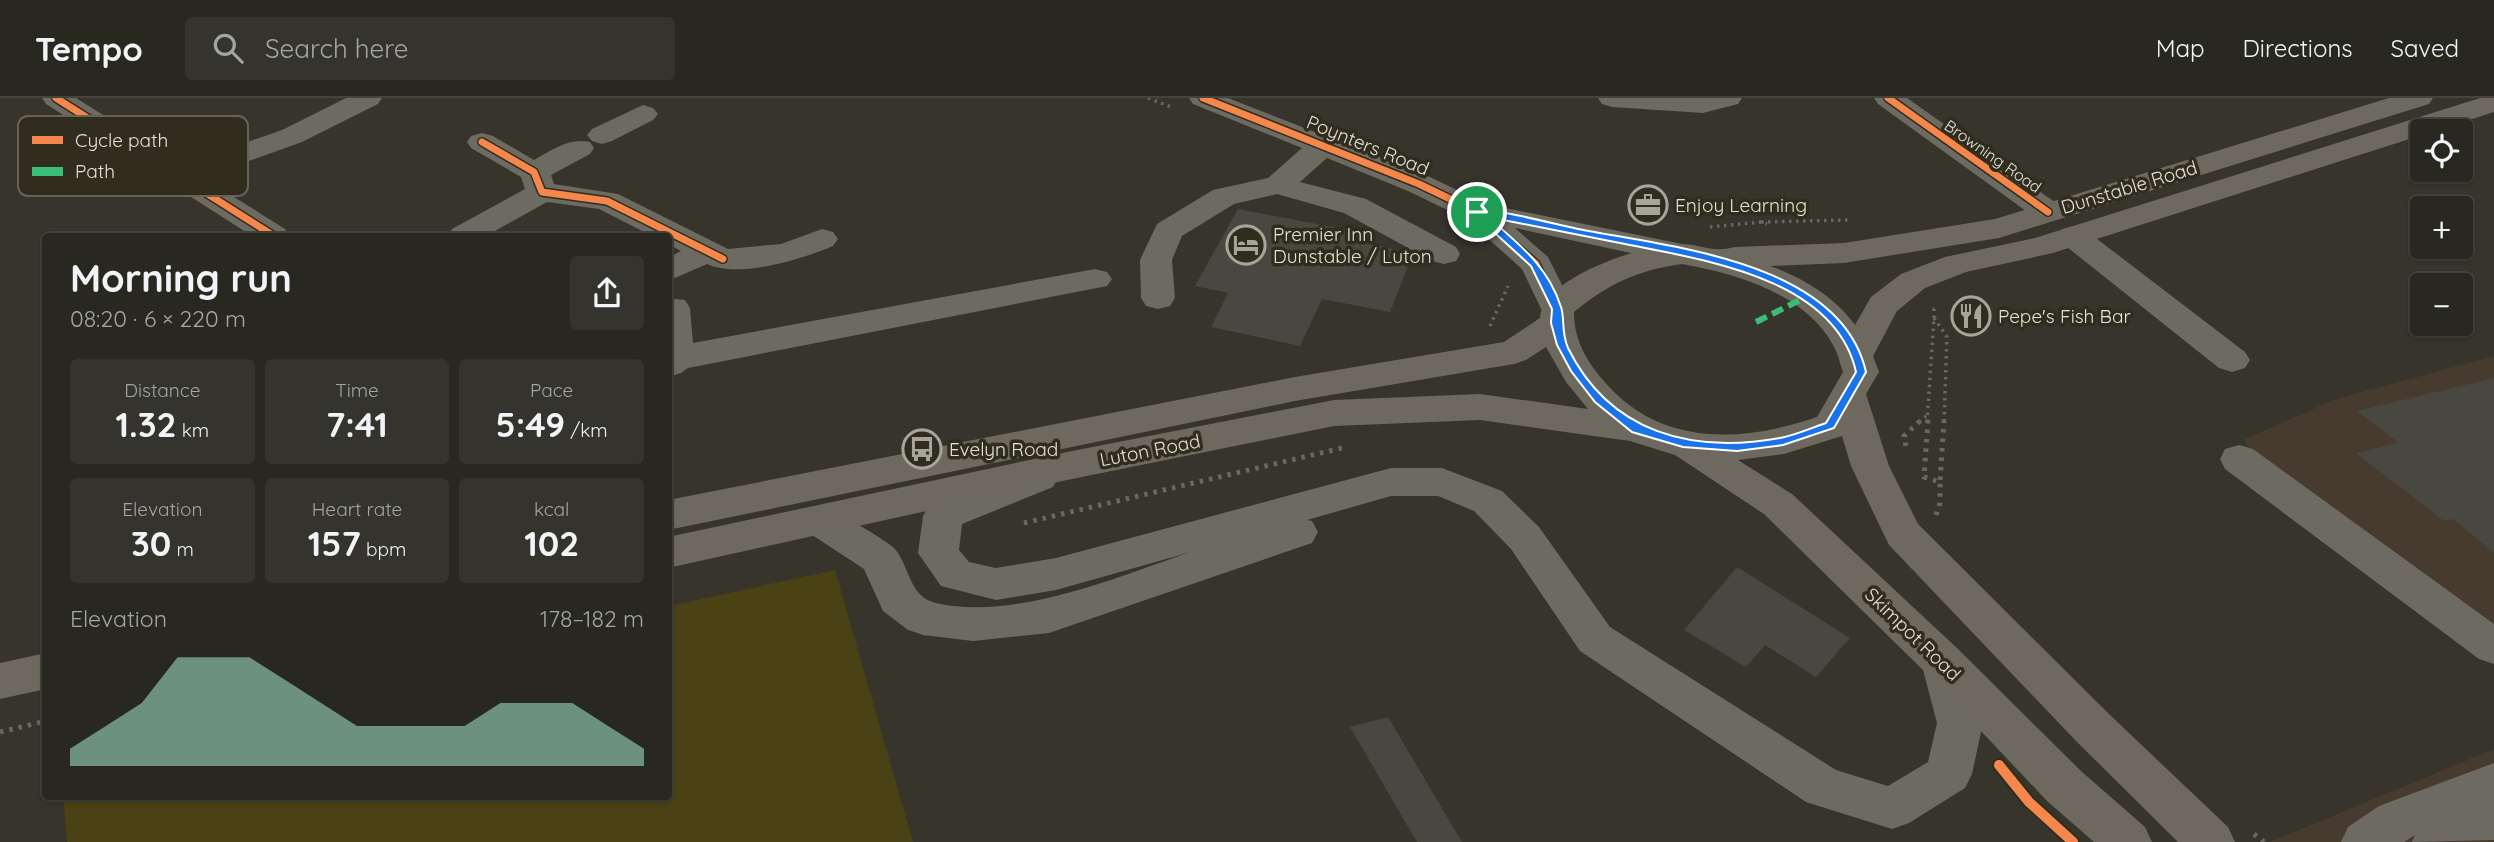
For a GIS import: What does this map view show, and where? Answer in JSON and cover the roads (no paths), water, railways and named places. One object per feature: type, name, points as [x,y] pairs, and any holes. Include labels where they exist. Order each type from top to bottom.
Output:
[{"type":"main road","name":"Dunstable Road","points":[[1699,246],[1844,253],[1999,228],[2413,99]]},
{"type":"main road","name":"Dunstable Road","points":[[1857,353],[1883,305],[1913,281],[1957,264],[2042,246],[2494,103]]},
{"type":"main road","points":[[1699,246],[1801,293],[1830,317],[1857,353],[1861,372],[1830,426],[1783,442],[1737,447],[1683,443],[1636,429],[1598,399],[1576,371],[1562,345],[1556,316],[1588,282],[1643,258],[1699,246]]},
{"type":"main road","name":"Luton Road","points":[[672,514],[1295,389],[1514,352],[1556,316]]},
{"type":"main road","points":[[1848,394],[1870,466],[1903,534],[2093,728],[2211,842]]},
{"type":"main road","name":"Luton Road","points":[[672,552],[1067,466],[1334,413],[1480,407],[1636,429]]},
{"type":"main road","name":"Skimpot Road","points":[[1683,443],[1778,503],[1943,662],[2064,786],[2128,842]]},
{"type":"main road","points":[[0,681],[42,672]]},
{"type":"street","points":[[56,98],[84,116]]},
{"type":"street","points":[[248,151],[292,136],[368,98]]},
{"type":"street","name":"Poynters Road","points":[[1203,98],[1419,184],[1477,212],[1559,227],[1699,246]]},
{"type":"street","points":[[1612,98],[1703,104],[1728,98]]},
{"type":"street","name":"Browning Road","points":[[1888,98],[2049,212]]},
{"type":"street","points":[[467,233],[591,142],[643,114]]},
{"type":"street","points":[[482,142],[538,182],[607,201],[671,233]]},
{"type":"street","points":[[1278,185],[1324,145]]},
{"type":"street","points":[[1158,298],[1156,260],[1168,231],[1224,197],[1278,185],[1355,206],[1444,254]]},
{"type":"street","points":[[208,196],[269,233]]},
{"type":"street","name":"Poynters Road","points":[[1477,212],[1536,264],[1556,316]]},
{"type":"street","points":[[672,234],[715,255]]},
{"type":"street","points":[[2073,236],[2232,360]]},
{"type":"street","points":[[672,270],[715,255],[786,254],[822,239]]},
{"type":"street","points":[[673,308],[673,362],[1095,279]]},
{"type":"street","points":[[2239,458],[2494,647]]},
{"type":"street","points":[[1067,466],[943,516],[938,553],[956,575],[996,584],[1056,574],[1391,482],[1442,482],[1488,501],[1525,538],[1595,639],[1823,787],[1892,808],[1949,774],[1960,723],[1943,662]]},
{"type":"street","points":[[820,521],[880,559],[898,599],[923,618],[973,624],[1049,616],[1313,527]]},
{"type":"street","points":[[2365,842],[2396,821],[2494,784]]},
{"type":"street","points":[[2436,842],[2439,838],[2494,819]]},
{"type":"place","name":"Enjoy Learning","points":[[1648,205]]},
{"type":"place","name":"Premier Inn Dunstable / Luton","points":[[1246,245]]},
{"type":"place","name":"Pepe's Fish Bar","points":[[1971,316]]},
{"type":"place","name":"Evelyn Road","points":[[922,449]]}]
